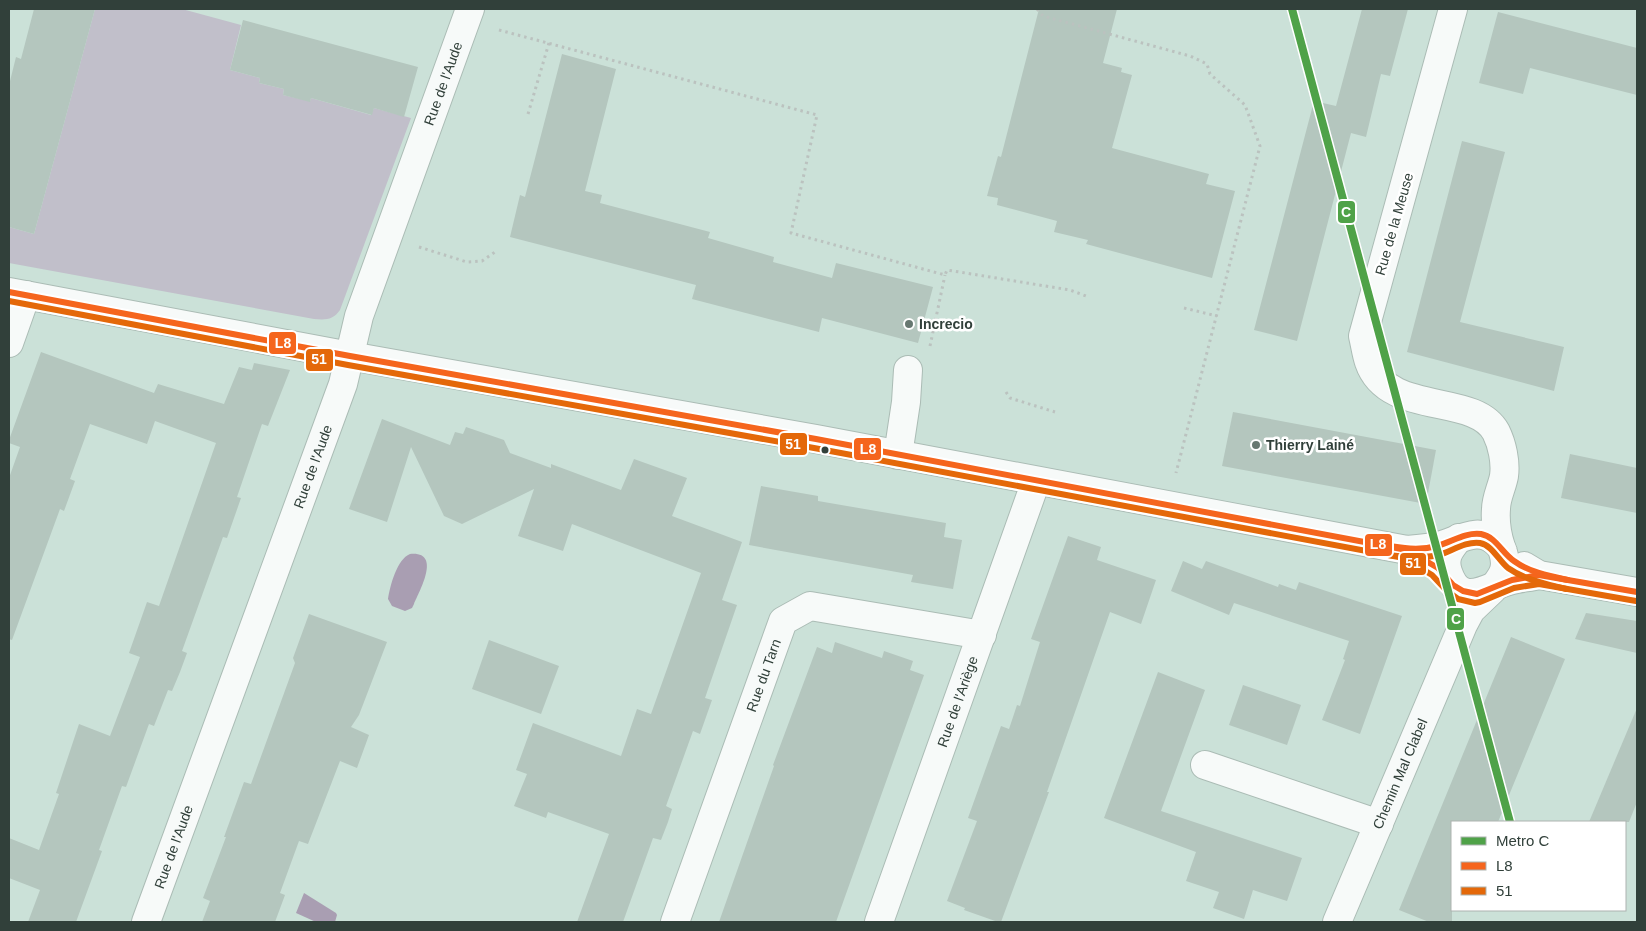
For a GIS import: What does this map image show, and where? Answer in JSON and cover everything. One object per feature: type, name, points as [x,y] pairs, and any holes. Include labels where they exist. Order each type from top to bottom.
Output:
[{"type":"street","name":"Rue de l'Aude","points":[[146,922],[343,384],[359,316],[470,9]]},
{"type":"street","name":"Rue de la Meuse","points":[[1454,9],[1363,336],[1369,363],[1383,383],[1405,396],[1478,414],[1495,430],[1503,449],[1504,474],[1496,508],[1497,533],[1502,549]]},
{"type":"street","points":[[9,343],[17,293],[350,356],[816,439],[1407,550],[1438,568],[1452,583],[1463,591],[1477,594],[1512,580],[1539,575]]},
{"type":"street","points":[[898,455],[906,402],[908,370]]},
{"type":"street","name":"Rue de l'Ariège","points":[[879,922],[1036,481]]},
{"type":"street","points":[[1407,550],[1444,544],[1461,537],[1477,527],[1496,508]]},
{"type":"street","points":[[1463,625],[1445,564],[1448,550],[1461,537],[1478,534],[1492,538],[1513,560],[1539,575],[1637,592]]},
{"type":"street","points":[[1493,588],[1504,575],[1506,565],[1502,549]]},
{"type":"street","name":"Chemin Mal Clabel","points":[[1337,922],[1463,625],[1471,610],[1493,588]]},
{"type":"street","name":"Rue du Tarn","points":[[675,922],[783,621],[810,606],[982,635]]},
{"type":"street","points":[[1205,765],[1378,824]]},
{"type":"path","points":[[1037,9],[1043,16],[1190,56],[1207,64],[1210,74],[1245,105],[1260,146],[1168,505]]},
{"type":"path","points":[[499,30],[817,115],[790,233],[946,275]]},
{"type":"path","points":[[528,114],[549,43]]},
{"type":"path","points":[[388,238],[467,262],[482,261],[496,252]]},
{"type":"path","points":[[930,346],[947,270],[1070,290],[1086,296]]},
{"type":"path","points":[[1184,308],[1216,316]]},
{"type":"path","points":[[1006,392],[1010,398],[1055,412]]},
{"type":"shaded area","points":[[95,9],[182,9],[241,25],[230,70],[260,78],[259,83],[284,89],[283,95],[310,101],[311,98],[371,115],[374,108],[411,118],[340,310],[335,316],[326,319],[314,319],[9,263],[9,227],[34,234]]},
{"type":"shaded area","points":[[410,554],[420,555],[425,559],[427,565],[424,581],[412,608],[405,611],[392,606],[388,599],[392,580],[398,567],[401,561]]},
{"type":"shaded area","points":[[304,893],[336,913],[335,922],[316,922],[296,913]]},
{"type":"building","points":[[34,9],[95,9],[34,234],[9,227],[9,85],[16,57],[21,59]]},
{"type":"building","points":[[1039,9],[1117,9],[1103,63],[1122,68],[1121,72],[1132,75],[1112,148],[1209,174],[1206,184],[1235,191],[1212,278],[1086,244],[1088,240],[1054,232],[1057,221],[997,205],[998,198],[987,196],[998,156],[1001,157]]},
{"type":"building","points":[[1362,9],[1408,9],[1390,76],[1381,74],[1366,137],[1351,133],[1297,341],[1254,330],[1314,101],[1336,106]]},
{"type":"building","points":[[1498,12],[1637,48],[1637,95],[1530,68],[1523,94],[1479,83]]},
{"type":"building","points":[[243,20],[418,67],[404,117],[374,108],[372,115],[311,98],[310,102],[283,95],[284,89],[259,83],[260,78],[230,70]]},
{"type":"building","points":[[562,54],[616,69],[585,191],[602,195],[600,203],[710,232],[708,238],[774,257],[773,262],[832,278],[836,263],[933,287],[918,343],[822,318],[819,332],[692,299],[696,285],[510,237],[520,195],[525,197]]},
{"type":"building","points":[[1462,141],[1505,152],[1460,322],[1564,347],[1554,391],[1407,352]]},
{"type":"building","points":[[41,352],[154,393],[158,384],[224,404],[239,367],[252,370],[254,363],[290,370],[268,426],[262,424],[237,497],[241,498],[227,538],[223,537],[182,651],[187,653],[180,672],[172,691],[168,690],[154,726],[149,724],[126,787],[122,786],[99,850],[102,851],[76,922],[28,922],[40,890],[9,878],[9,838],[39,850],[59,794],[56,793],[79,724],[110,736],[140,657],[129,653],[147,602],[159,606],[216,443],[155,421],[147,444],[90,424],[70,479],[75,481],[64,511],[60,509],[12,640],[9,639],[9,478],[20,447],[9,443],[9,440]]},
{"type":"building","points":[[1233,412],[1436,450],[1426,504],[1222,466]]},
{"type":"building","points":[[382,419],[450,445],[455,432],[463,434],[466,427],[504,440],[510,453],[551,468],[551,464],[621,490],[634,459],[687,478],[672,516],[742,542],[722,600],[737,605],[705,698],[712,700],[700,734],[693,731],[666,806],[672,809],[668,822],[661,840],[653,838],[623,922],[577,922],[609,834],[548,812],[546,818],[514,806],[527,774],[516,770],[533,723],[621,756],[637,709],[651,714],[701,573],[572,524],[563,551],[518,536],[534,489],[462,524],[444,516],[411,447],[387,522],[349,509]]},
{"type":"building","points":[[1570,454],[1637,468],[1637,513],[1561,498]]},
{"type":"building","points":[[761,486],[818,496],[818,501],[946,523],[944,537],[962,540],[953,589],[911,582],[913,575],[749,545]]},
{"type":"building","points":[[1068,536],[1101,547],[1097,560],[1156,580],[1141,624],[1110,612],[1047,792],[1049,792],[1001,922],[998,922],[964,910],[965,908],[947,901],[977,821],[968,818],[1001,726],[1009,729],[1017,705],[1020,706],[1040,642],[1031,639]]},
{"type":"building","points":[[1183,561],[1202,569],[1206,561],[1278,587],[1279,584],[1296,590],[1299,582],[1402,616],[1360,734],[1322,720],[1345,660],[1343,659],[1349,641],[1234,603],[1229,615],[1171,591]]},
{"type":"building","points":[[1586,613],[1637,621],[1637,653],[1575,639]]},
{"type":"building","points":[[309,614],[387,642],[359,715],[351,727],[369,735],[357,768],[340,761],[308,844],[299,841],[280,893],[285,895],[275,922],[202,922],[210,901],[203,898],[226,837],[224,837],[244,782],[251,784],[295,663],[293,658]]},
{"type":"building","points":[[1511,637],[1565,659],[1498,821],[1451,821],[1452,922],[1429,922],[1399,910]]},
{"type":"building","points":[[489,640],[559,666],[541,714],[472,689]]},
{"type":"building","points":[[835,642],[882,658],[884,651],[913,661],[910,670],[924,675],[836,922],[719,922],[773,765],[817,647],[832,653]]},
{"type":"building","points":[[1158,672],[1205,690],[1161,811],[1302,858],[1287,901],[1253,890],[1244,919],[1213,908],[1219,892],[1186,881],[1196,852],[1104,818]]},
{"type":"building","points":[[1243,685],[1301,705],[1287,745],[1229,725]]},
{"type":"building","points":[[1637,708],[1637,802],[1629,822],[1589,821]]},
{"type":"metro line","name":"C","points":[[1292,9],[1510,821]]},
{"type":"transit line","name":"L8","points":[[9,292],[350,356],[816,439],[1407,550],[1438,568],[1453,585],[1463,591],[1477,594],[1512,580],[1539,575],[1637,592]]},
{"type":"transit line","name":"51","points":[[9,301],[348,365],[814,448],[1404,558],[1432,575],[1447,591],[1458,599],[1475,603],[1514,588],[1539,584],[1636,601]]},
{"type":"transit line","name":"L8","points":[[1383,545],[1417,549],[1437,546],[1469,534],[1481,534],[1491,538],[1510,558],[1520,565],[1540,573],[1568,580]]},
{"type":"transit line","name":"51","points":[[1381,554],[1425,557],[1439,555],[1464,545],[1480,543],[1488,547],[1508,568],[1521,576],[1566,589]]},
{"type":"place","name":"Increcio","points":[[909,324]]},
{"type":"place","name":"Thierry Lainé","points":[[1256,445]]}]
